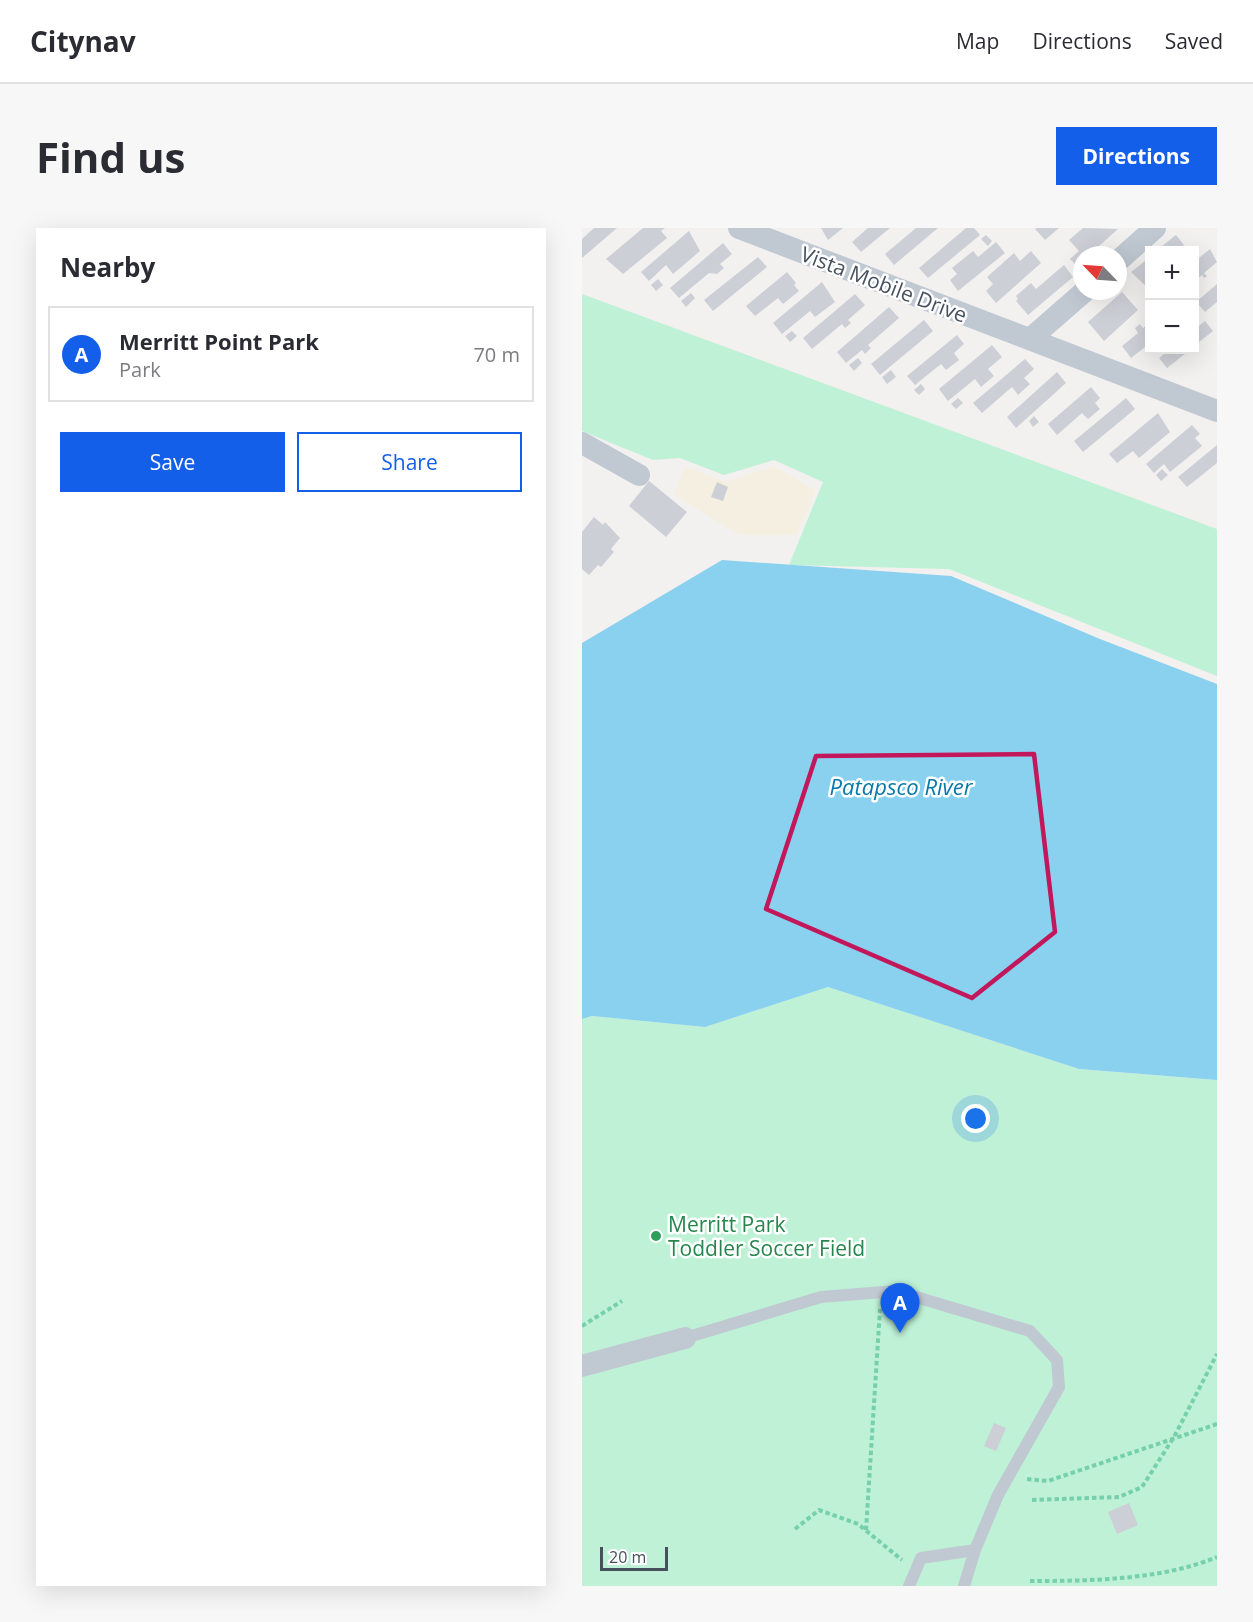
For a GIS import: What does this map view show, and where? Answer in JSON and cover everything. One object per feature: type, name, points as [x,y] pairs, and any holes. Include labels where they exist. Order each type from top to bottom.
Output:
[{"type":"street","name":"Vista Mobile Drive","points":[[739,228],[1217,411]]},
{"type":"street","points":[[1127,253],[1155,228]]},
{"type":"street","points":[[1030,339],[1074,300]]},
{"type":"street","points":[[582,443],[639,475]]},
{"type":"street","points":[[582,1366],[685,1338]]},
{"type":"lane","points":[[685,1338],[821,1297],[896,1291],[1030,1331],[1057,1360],[1059,1387],[1011,1472],[975,1550],[964,1586]]},
{"type":"lane","points":[[909,1586],[921,1558],[975,1550]]},
{"type":"path","points":[[866,1530],[881,1292]]},
{"type":"path","points":[[582,1326],[622,1301]]},
{"type":"path","points":[[1032,1500],[1086,1500],[1127,1493],[1142,1486],[1174,1437],[1217,1354]]},
{"type":"path","points":[[1011,1472],[1029,1480],[1048,1481],[1217,1424]]},
{"type":"path","points":[[795,1529],[819,1510],[858,1524],[906,1563]]},
{"type":"path","points":[[1030,1581],[1089,1581],[1194,1567],[1217,1557]]},
{"type":"highlighted area","points":[[1034,754],[1055,932],[972,998],[766,909],[816,756]]},
{"type":"green space","points":[[582,294],[1217,529],[1217,676],[949,569],[789,565],[823,482],[774,460],[724,475],[680,458],[653,460],[582,431]]},
{"type":"green space","points":[[828,987],[1079,1069],[1217,1080],[1217,1586],[582,1586],[582,1019],[592,1016],[705,1027]]},
{"type":"sand","points":[[685,466],[726,482],[774,466],[816,491],[796,535],[739,535],[674,495]]},
{"type":"water","name":"Patapsco River","points":[[722,560],[951,576],[1100,639],[1217,684],[1217,1080],[1079,1069],[828,987],[705,1027],[592,1016],[582,1019],[582,643]]},
{"type":"building","points":[[594,228],[617,228],[582,258],[582,239]]},
{"type":"building","points":[[643,228],[665,228],[661,231],[667,238],[623,274],[606,259]]},
{"type":"building","points":[[821,228],[843,228],[828,240]]},
{"type":"building","points":[[868,228],[890,228],[861,252],[852,242]]},
{"type":"building","points":[[916,228],[938,228],[894,265],[885,254]]},
{"type":"building","points":[[966,228],[974,228],[980,235],[928,278],[919,268]]},
{"type":"building","points":[[1037,228],[1059,228],[1045,240],[1035,229]]},
{"type":"building","points":[[1083,228],[1118,229],[1099,246],[1074,246],[1069,240]]},
{"type":"building","points":[[689,231],[700,251],[673,274],[666,265],[649,281],[641,272]]},
{"type":"building","points":[[986,235],[992,241],[988,246],[981,239]]},
{"type":"building","points":[[1176,235],[1184,245],[1182,246],[1162,246]]},
{"type":"building","points":[[996,242],[1005,253],[958,291],[950,280],[957,274],[952,268],[973,251],[978,257]]},
{"type":"building","points":[[723,243],[732,254],[720,264],[724,268],[717,274],[709,273],[679,298],[670,288]]},
{"type":"building","points":[[1210,249],[1217,262],[1204,273],[1207,276],[1204,278],[1202,275],[1199,277],[1199,258]]},
{"type":"building","points":[[1031,251],[1041,263],[996,303],[986,291],[993,284],[987,277],[1014,253],[1020,261]]},
{"type":"building","points":[[758,257],[767,267],[713,311],[704,300]]},
{"type":"building","points":[[1145,261],[1145,285],[1131,272]]},
{"type":"building","points":[[1064,265],[1073,277],[1028,315],[1016,301],[1018,299],[1016,296],[1031,283],[1036,289]]},
{"type":"building","points":[[787,272],[799,291],[783,304],[778,298],[755,316],[746,306]]},
{"type":"building","points":[[658,279],[663,285],[656,291],[651,285]]},
{"type":"building","points":[[822,282],[835,302],[815,317],[810,311],[782,334],[773,323]]},
{"type":"building","points":[[1217,284],[1217,302],[1205,312],[1199,305],[1199,299]]},
{"type":"building","points":[[691,293],[695,298],[686,307],[681,301]]},
{"type":"building","points":[[855,294],[865,305],[848,320],[851,323],[845,328],[842,324],[812,349],[803,338]]},
{"type":"building","points":[[1127,298],[1138,310],[1104,341],[1088,322],[1113,300],[1127,300]]},
{"type":"building","points":[[889,307],[899,318],[868,345],[871,348],[865,354],[862,350],[846,363],[837,352]]},
{"type":"building","points":[[924,320],[933,331],[880,375],[871,364]]},
{"type":"building","points":[[1205,321],[1213,331],[1199,342],[1199,326]]},
{"type":"building","points":[[1140,324],[1143,328],[1145,327],[1145,347],[1131,358],[1122,346],[1138,333],[1135,328]]},
{"type":"building","points":[[792,331],[797,336],[790,342],[785,336]]},
{"type":"building","points":[[957,335],[964,344],[954,353],[959,360],[946,370],[941,364],[915,385],[907,376]]},
{"type":"building","points":[[992,345],[1002,357],[988,369],[994,376],[981,387],[975,379],[948,401],[939,389]]},
{"type":"building","points":[[1164,354],[1185,354],[1167,368],[1159,358]]},
{"type":"building","points":[[858,358],[862,363],[854,371],[849,365]]},
{"type":"building","points":[[1025,359],[1034,369],[1024,378],[1030,384],[1018,395],[1012,387],[982,413],[973,403]]},
{"type":"building","points":[[891,370],[896,377],[887,384],[882,377]]},
{"type":"building","points":[[1057,372],[1066,383],[1016,428],[1007,417]]},
{"type":"building","points":[[921,384],[925,389],[919,395],[914,390]]},
{"type":"building","points":[[1091,387],[1100,398],[1095,403],[1100,409],[1088,419],[1082,413],[1057,435],[1048,424]]},
{"type":"building","points":[[958,398],[963,403],[956,409],[951,404]]},
{"type":"building","points":[[1126,398],[1135,409],[1083,452],[1074,441]]},
{"type":"building","points":[[1158,413],[1170,432],[1139,458],[1133,451],[1117,463],[1109,454]]},
{"type":"building","points":[[1034,416],[1039,422],[1033,427],[1029,421]]},
{"type":"building","points":[[1192,425],[1200,434],[1195,438],[1202,446],[1170,472],[1164,464],[1154,473],[1146,464]]},
{"type":"building","points":[[1217,445],[1217,463],[1187,487],[1178,477]]},
{"type":"building","points":[[1162,469],[1168,475],[1161,481],[1156,475]]},
{"type":"building","points":[[649,481],[687,512],[666,537],[629,506]]},
{"type":"building","points":[[717,482],[728,487],[723,501],[711,497]]},
{"type":"building","points":[[594,517],[603,525],[605,522],[620,538],[611,549],[614,552],[601,567],[598,565],[589,575],[582,569],[582,532]]},
{"type":"building","points":[[994,1423],[1006,1428],[996,1451],[984,1446]]},
{"type":"building","points":[[1129,1503],[1138,1525],[1117,1534],[1108,1512]]},
{"type":"place","name":"Merritt Park Toddler Soccer Field","points":[[656,1236]]},
{"type":"place","name":"Merritt Point Park","points":[[900,1333]]}]
